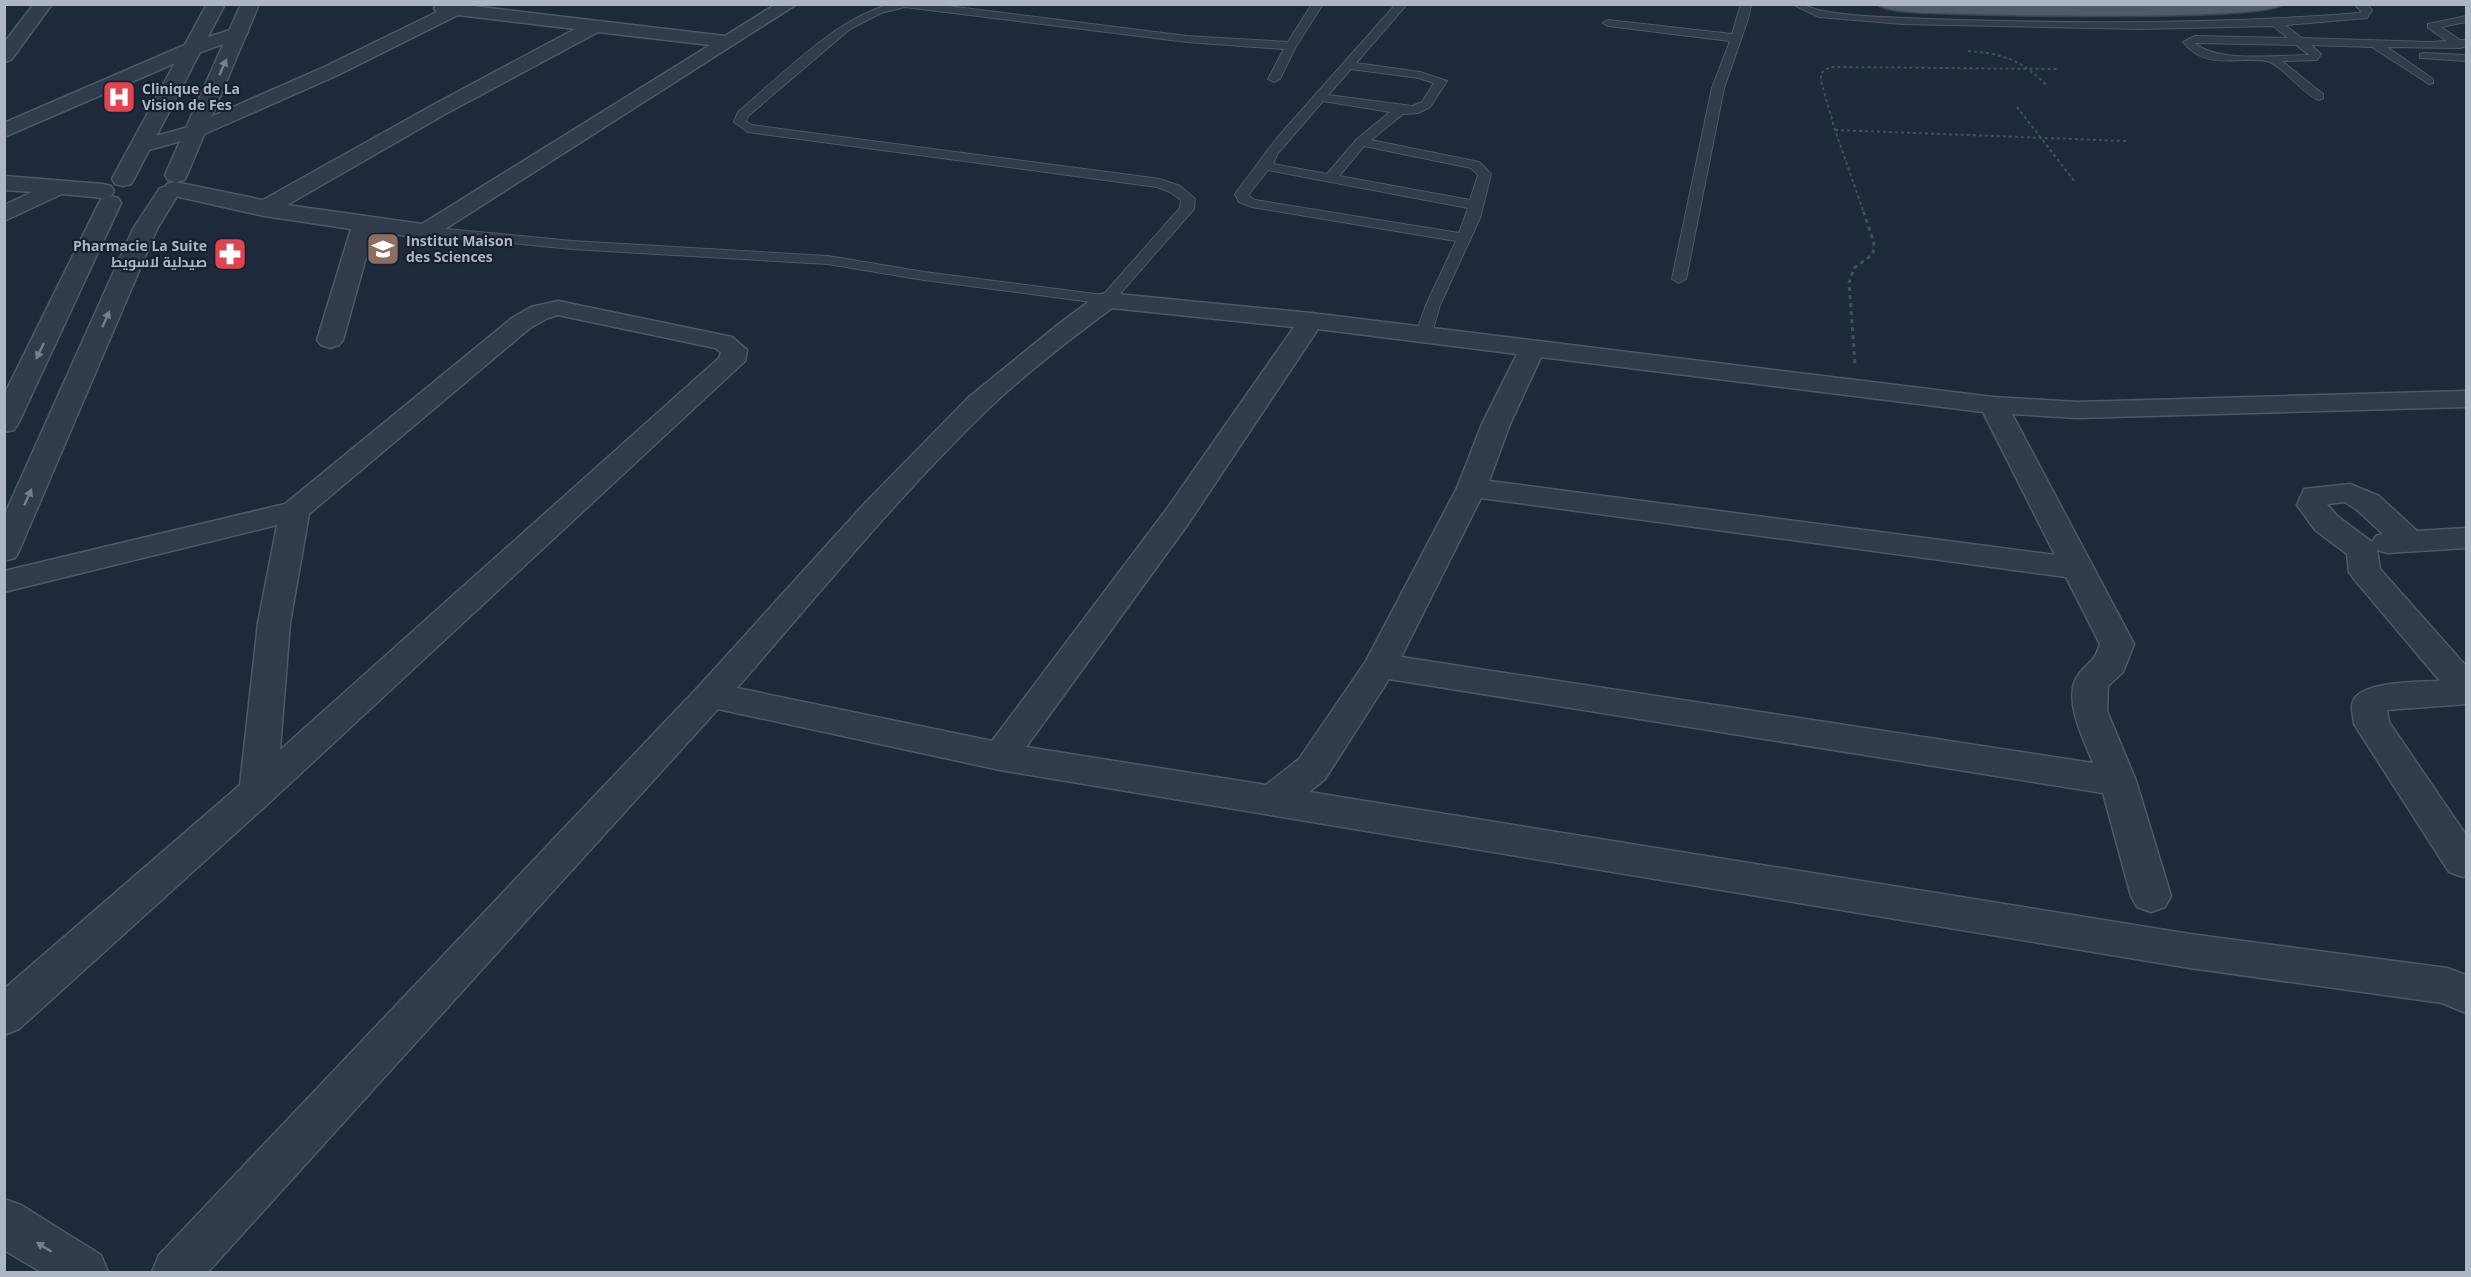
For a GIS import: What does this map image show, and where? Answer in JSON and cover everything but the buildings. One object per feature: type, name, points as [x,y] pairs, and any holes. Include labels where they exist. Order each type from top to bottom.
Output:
[{"type":"main road","points":[[1886,4],[1976,10],[2107,11],[2274,4]]},
{"type":"street","points":[[4,56],[44,4]]},
{"type":"street","points":[[4,424],[120,200],[123,179],[216,4]]},
{"type":"street","points":[[4,551],[145,229],[173,185],[250,4]]},
{"type":"street","points":[[123,179],[154,172],[173,185],[264,209],[364,225],[426,231],[789,4]]},
{"type":"street","points":[[428,6],[462,7],[728,42]]},
{"type":"street","points":[[142,146],[195,131],[331,71],[462,7]]},
{"type":"street","points":[[264,209],[440,109],[595,26]]},
{"type":"street","points":[[4,131],[194,48],[239,32]]},
{"type":"street","points":[[4,183],[58,188],[120,200],[173,185]]},
{"type":"street","points":[[4,214],[58,188]]},
{"type":"street","points":[[330,340],[364,225]]},
{"type":"street","points":[[176,1272],[711,695],[877,509],[980,403],[1069,328],[1107,300],[1311,321],[1993,405],[2077,410],[2466,399]]},
{"type":"street","points":[[4,582],[295,511],[521,323],[540,312],[558,308],[723,342],[734,350],[732,361],[724,369],[258,791],[4,1016]]},
{"type":"street","points":[[1000,756],[1177,517],[1311,321]]},
{"type":"street","points":[[1272,801],[1311,769],[1380,666],[1472,488],[1496,424],[1532,349]]},
{"type":"street","points":[[1993,405],[2117,644],[2111,664],[2091,682],[2090,711],[2118,781],[2151,896]]},
{"type":"street","points":[[1472,488],[2077,568]]},
{"type":"street","points":[[2409,541],[2368,503],[2350,493],[2314,495],[2312,505],[2326,523],[2362,550],[2365,572],[2466,690]]},
{"type":"street","points":[[258,791],[274,623],[295,511]]},
{"type":"street","points":[[2362,550],[2379,544],[2466,538]]},
{"type":"street","points":[[1380,666],[2118,781]]},
{"type":"street","points":[[2463,861],[2372,724],[2369,704],[2386,696],[2466,690]]},
{"type":"street","points":[[711,695],[1000,756],[2190,951],[2447,986],[2466,995]]},
{"type":"street","points":[[4,1222],[84,1272]]},
{"type":"lane","points":[[1274,79],[1291,46],[1318,4]]},
{"type":"lane","points":[[1402,4],[1272,152],[1265,166],[1242,194],[1244,199],[1252,204],[1465,238]]},
{"type":"lane","points":[[1679,279],[1718,88],[1746,4]]},
{"type":"lane","points":[[1797,4],[1819,14],[1903,21],[2129,26],[2275,23],[2363,16],[2367,10],[2360,4]]},
{"type":"lane","points":[[426,231],[572,245],[862,263],[920,276],[1012,285],[1107,300],[1187,209],[1188,199],[1175,189],[1160,183],[747,128],[740,122],[742,115],[846,27],[877,11],[902,5],[1187,39],[1291,46]]},
{"type":"lane","points":[[2463,45],[2432,27],[2448,21],[2466,19]]},
{"type":"lane","points":[[2448,21],[2466,30]]},
{"type":"lane","points":[[1608,23],[1736,38]]},
{"type":"lane","points":[[2275,23],[2301,43],[2315,54],[2313,58],[2213,56],[2199,52],[2188,42],[2195,39],[2301,43],[2463,45]]},
{"type":"lane","points":[[2375,44],[2429,81]]},
{"type":"lane","points":[[2392,55],[2466,58]]},
{"type":"lane","points":[[2271,58],[2319,96]]},
{"type":"lane","points":[[1321,97],[1400,110],[1414,110],[1426,104],[1441,81],[1420,75],[1347,65]]},
{"type":"lane","points":[[1330,178],[1361,142],[1386,124],[1400,110]]},
{"type":"lane","points":[[742,115],[832,126]]},
{"type":"lane","points":[[1361,142],[1475,165],[1485,174],[1473,218],[1433,304],[1423,336]]},
{"type":"lane","points":[[1265,166],[1475,205]]},
{"type":"path","points":[[1968,51],[1992,52],[2014,57],[2032,68],[2047,86]]},
{"type":"path","points":[[1852,388],[1855,365],[1849,283],[1854,268],[1873,254],[1874,242],[1834,130],[1821,73],[1830,67],[2058,69]]},
{"type":"path","points":[[2016,107],[2075,182]]},
{"type":"path","points":[[1834,130],[2126,141]]},
{"type":"place","name":"Clinique de La Vision de Fes","points":[[119,97]]},
{"type":"place","name":"Institut Maison des Sciences","points":[[383,249]]},
{"type":"place","name":"Pharmacie La Suite صيدلية لاسويط","points":[[230,254]]}]
